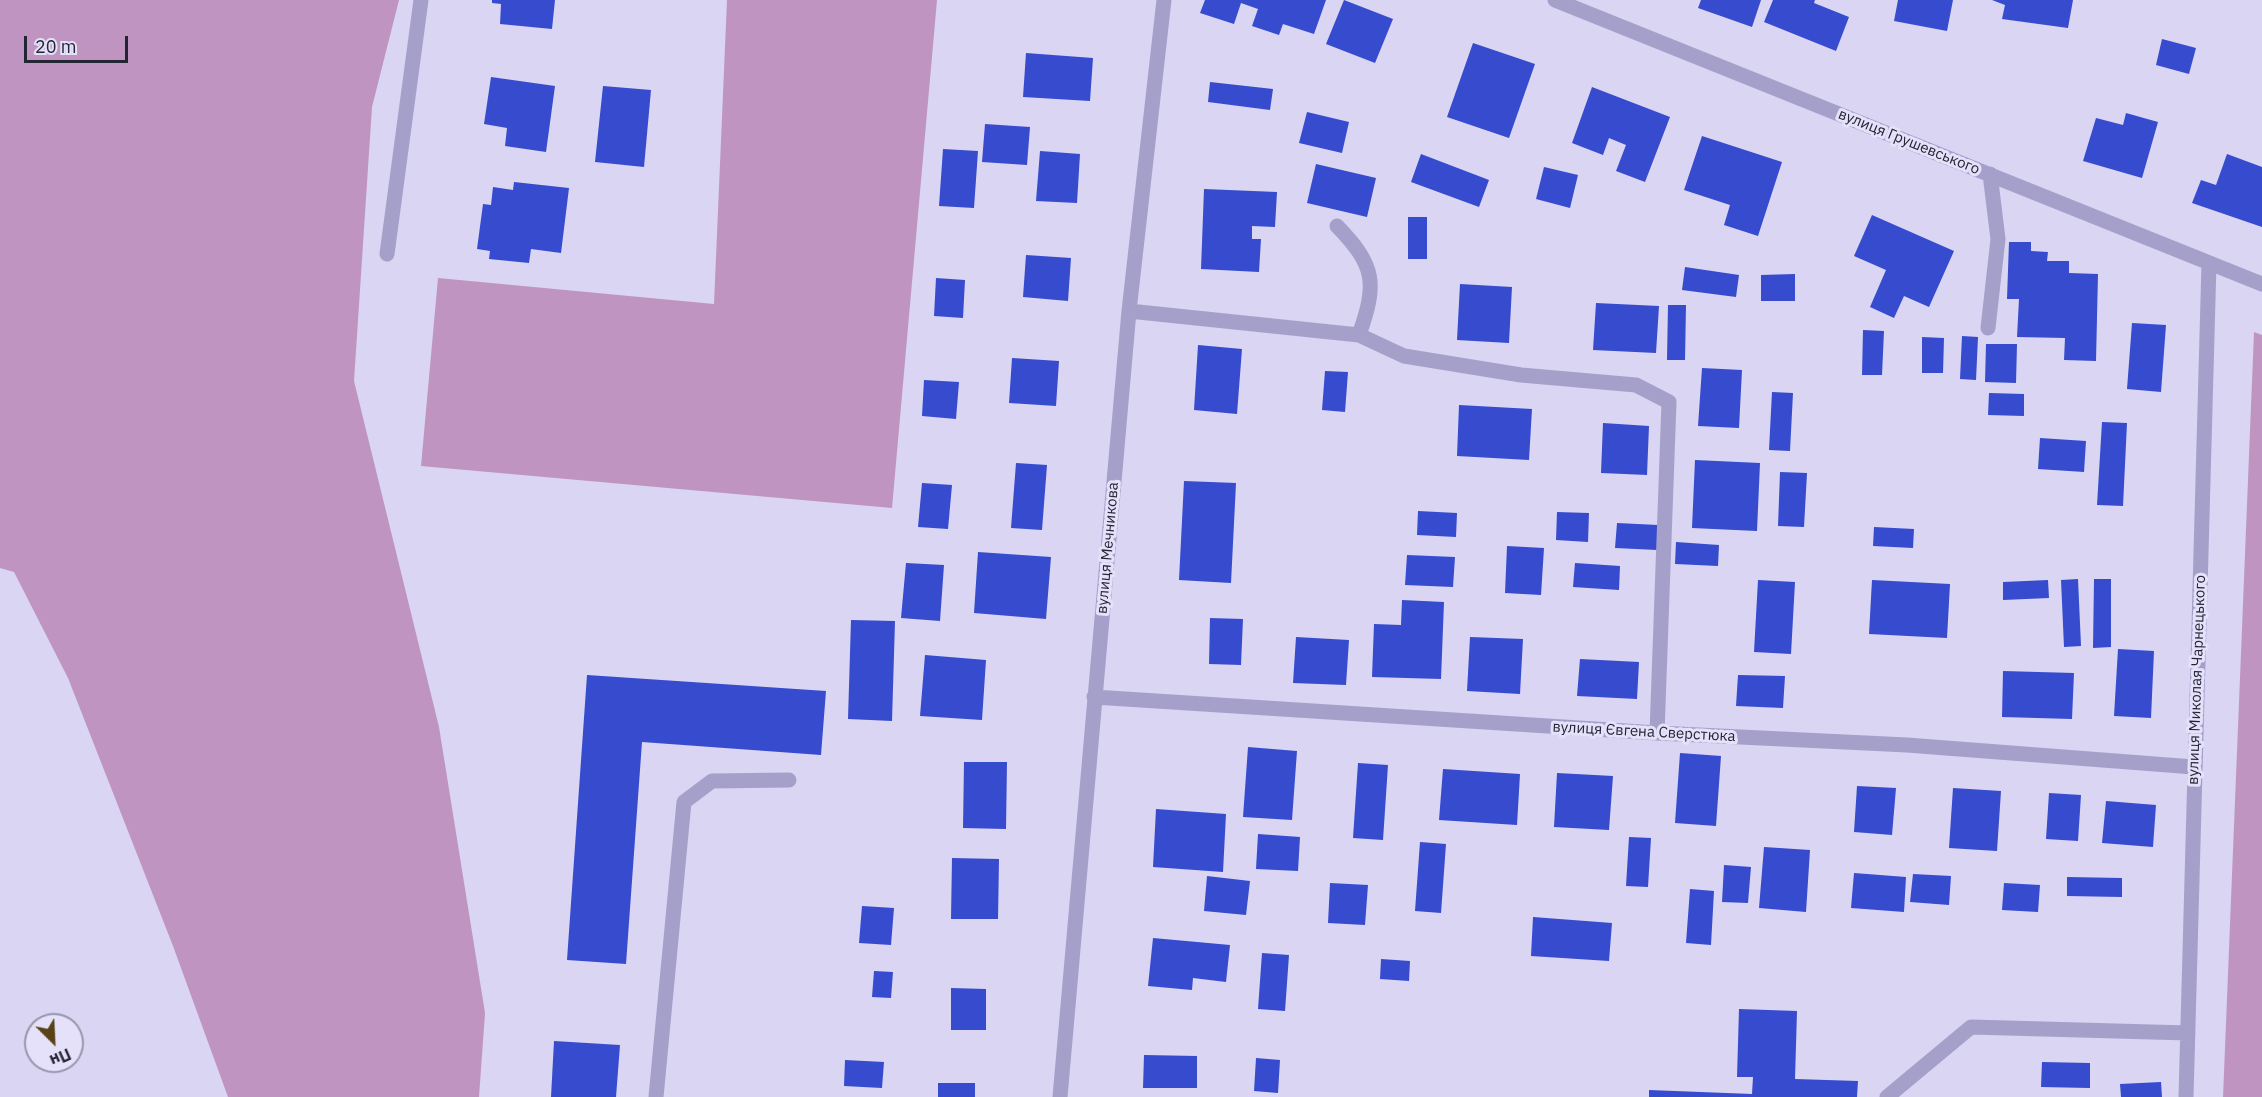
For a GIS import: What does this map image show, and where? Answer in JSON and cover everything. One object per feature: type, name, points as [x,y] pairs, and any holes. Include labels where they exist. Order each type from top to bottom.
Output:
[{"type":"street","points":[[387,254],[421,0]]},
{"type":"street","name":"вулиця Мечникова","points":[[1060,1097],[1129,311],[1164,0]]},
{"type":"street","name":"вулиця Грушевського","points":[[1555,0],[2262,284]]},
{"type":"street","points":[[1988,328],[1998,239],[1990,174]]},
{"type":"street","points":[[1337,226],[1357,246],[1372,280],[1368,311],[1359,335]]},
{"type":"street","name":"вулиця Миколая Чарнецького","points":[[2186,1097],[2209,263]]},
{"type":"street","points":[[1129,311],[1359,335],[1404,356],[1521,375],[1636,385],[1669,402],[1657,733]]},
{"type":"street","name":"вулиця Євгена Сверстюка","points":[[1094,697],[1657,733],[1907,745],[2194,767]]},
{"type":"street","points":[[657,1097],[684,802],[712,781],[789,780]]},
{"type":"street","points":[[1887,1097],[1971,1027],[2188,1033]]},
{"type":"shaded area","points":[[0,0],[399,0],[372,107],[354,381],[439,727],[485,1013],[479,1097],[228,1097],[173,946],[68,678],[14,572],[0,568]]},
{"type":"shaded area","points":[[727,0],[937,0],[892,508],[421,466],[438,278],[714,304]]},
{"type":"shaded area","points":[[2254,332],[2262,335],[2262,1097],[2223,1097]]},
{"type":"building","points":[[492,0],[555,0],[552,29],[500,24],[501,4],[492,3]]},
{"type":"building","points":[[1205,0],[1326,0],[1314,34],[1283,24],[1279,35],[1252,26],[1258,9],[1241,3],[1234,24],[1200,13]]},
{"type":"building","points":[[1344,0],[1393,19],[1375,63],[1326,44]]},
{"type":"building","points":[[1701,0],[1761,0],[1752,27],[1698,8]]},
{"type":"building","points":[[1773,0],[1815,0],[1814,3],[1849,17],[1836,51],[1764,22]]},
{"type":"building","points":[[1898,0],[1953,0],[1947,31],[1894,21]]},
{"type":"building","points":[[1992,0],[2073,0],[2068,28],[2002,19],[2005,5]]},
{"type":"building","points":[[2162,39],[2196,48],[2189,74],[2156,65]]},
{"type":"building","points":[[1473,43],[1535,64],[1509,138],[1447,117]]},
{"type":"building","points":[[1026,53],[1093,58],[1090,101],[1023,97]]},
{"type":"building","points":[[491,77],[555,86],[546,152],[505,146],[507,128],[484,124]]},
{"type":"building","points":[[1210,82],[1273,89],[1270,110],[1208,102]]},
{"type":"building","points":[[603,86],[651,90],[644,167],[595,162]]},
{"type":"building","points":[[1592,87],[1670,117],[1645,182],[1616,171],[1626,145],[1609,138],[1603,155],[1572,143]]},
{"type":"building","points":[[1307,112],[1349,122],[1342,153],[1299,143]]},
{"type":"building","points":[[2126,113],[2158,122],[2142,178],[2083,161],[2096,118],[2123,125]]},
{"type":"building","points":[[985,124],[1030,127],[1027,165],[982,162]]},
{"type":"building","points":[[1702,136],[1782,162],[1758,236],[1724,225],[1730,205],[1684,190]]},
{"type":"building","points":[[943,149],[978,151],[974,208],[939,206]]},
{"type":"building","points":[[1040,151],[1080,154],[1077,203],[1036,201]]},
{"type":"building","points":[[1421,154],[1489,180],[1479,207],[1411,182]]},
{"type":"building","points":[[2227,154],[2262,167],[2262,227],[2192,203],[2201,180],[2216,185]]},
{"type":"building","points":[[1316,164],[1376,178],[1367,217],[1307,203]]},
{"type":"building","points":[[1544,167],[1578,175],[1570,208],[1536,199]]},
{"type":"building","points":[[514,182],[569,188],[561,253],[531,249],[529,263],[489,259],[490,251],[477,249],[483,204],[491,205],[493,187],[513,190]]},
{"type":"building","points":[[1204,189],[1277,192],[1275,227],[1252,226],[1252,239],[1261,239],[1259,272],[1201,269]]},
{"type":"building","points":[[1872,215],[1954,251],[1929,307],[1904,296],[1894,318],[1870,307],[1886,270],[1854,256]]},
{"type":"building","points":[[1408,217],[1427,217],[1427,259],[1408,259]]},
{"type":"building","points":[[2009,242],[2031,242],[2031,251],[2048,252],[2047,261],[2069,261],[2069,273],[2098,274],[2096,361],[2064,360],[2065,338],[2017,337],[2019,299],[2007,299]]},
{"type":"building","points":[[1026,255],[1071,258],[1068,301],[1023,297]]},
{"type":"building","points":[[1685,267],[1739,275],[1736,297],[1682,290]]},
{"type":"building","points":[[1795,274],[1795,301],[1761,301],[1761,275]]},
{"type":"building","points":[[936,278],[965,280],[963,318],[934,316]]},
{"type":"building","points":[[1460,284],[1512,287],[1509,343],[1457,340]]},
{"type":"building","points":[[1596,303],[1659,306],[1656,353],[1593,350]]},
{"type":"building","points":[[1668,305],[1686,305],[1685,360],[1667,360]]},
{"type":"building","points":[[2132,323],[2166,325],[2161,392],[2127,389]]},
{"type":"building","points":[[1863,330],[1884,331],[1882,375],[1862,375]]},
{"type":"building","points":[[1962,336],[1978,337],[1976,380],[1960,379]]},
{"type":"building","points":[[1922,337],[1944,338],[1943,373],[1922,373]]},
{"type":"building","points":[[1986,344],[2017,344],[2016,383],[1985,382]]},
{"type":"building","points":[[1198,345],[1242,349],[1237,414],[1194,410]]},
{"type":"building","points":[[1012,358],[1059,361],[1056,406],[1009,403]]},
{"type":"building","points":[[1702,368],[1742,370],[1739,428],[1698,426]]},
{"type":"building","points":[[1325,371],[1348,372],[1345,412],[1322,410]]},
{"type":"building","points":[[924,380],[959,382],[956,419],[922,416]]},
{"type":"building","points":[[1772,392],[1793,393],[1790,451],[1769,450]]},
{"type":"building","points":[[1989,393],[2024,394],[2024,416],[1988,415]]},
{"type":"building","points":[[1459,405],[1532,409],[1529,460],[1457,456]]},
{"type":"building","points":[[2102,422],[2127,423],[2123,506],[2097,505]]},
{"type":"building","points":[[1603,423],[1649,426],[1647,475],[1601,473]]},
{"type":"building","points":[[2040,438],[2086,441],[2084,472],[2038,469]]},
{"type":"building","points":[[1695,460],[1760,463],[1757,531],[1692,528]]},
{"type":"building","points":[[1016,463],[1047,465],[1042,530],[1011,528]]},
{"type":"building","points":[[1780,472],[1807,473],[1804,527],[1778,526]]},
{"type":"building","points":[[1184,481],[1236,483],[1231,583],[1179,580]]},
{"type":"building","points":[[922,483],[952,485],[948,529],[918,527]]},
{"type":"building","points":[[1418,511],[1457,513],[1456,537],[1417,535]]},
{"type":"building","points":[[1557,512],[1589,513],[1588,542],[1556,540]]},
{"type":"building","points":[[1617,523],[1658,525],[1657,550],[1615,548]]},
{"type":"building","points":[[1874,527],[1914,529],[1913,548],[1873,546]]},
{"type":"building","points":[[1676,542],[1719,545],[1718,566],[1675,564]]},
{"type":"building","points":[[1507,546],[1544,548],[1541,595],[1505,593]]},
{"type":"building","points":[[978,552],[1051,557],[1046,619],[974,613]]},
{"type":"building","points":[[1407,555],[1455,557],[1453,587],[1405,585]]},
{"type":"building","points":[[906,563],[944,565],[940,621],[901,618]]},
{"type":"building","points":[[1575,563],[1620,566],[1619,590],[1573,587]]},
{"type":"building","points":[[2078,579],[2081,646],[2064,647],[2061,580]]},
{"type":"building","points":[[2094,579],[2111,579],[2111,647],[2093,648]]},
{"type":"building","points":[[1758,580],[1795,582],[1791,654],[1754,652]]},
{"type":"building","points":[[1872,580],[1950,584],[1947,638],[1869,634]]},
{"type":"building","points":[[2048,580],[2049,598],[2003,600],[2003,582]]},
{"type":"building","points":[[1402,600],[1444,602],[1441,679],[1372,677],[1374,624],[1401,625]]},
{"type":"building","points":[[1210,618],[1243,619],[1241,665],[1209,664]]},
{"type":"building","points":[[851,620],[895,621],[892,721],[848,719]]},
{"type":"building","points":[[1296,637],[1349,640],[1346,685],[1293,683]]},
{"type":"building","points":[[1470,637],[1523,639],[1520,694],[1467,691]]},
{"type":"building","points":[[2118,649],[2154,651],[2151,718],[2114,716]]},
{"type":"building","points":[[925,655],[986,660],[982,720],[920,716]]},
{"type":"building","points":[[1580,659],[1639,662],[1637,699],[1577,696]]},
{"type":"building","points":[[2003,671],[2074,673],[2072,719],[2002,717]]},
{"type":"building","points":[[587,675],[826,691],[821,755],[642,742],[626,964],[567,960]]},
{"type":"building","points":[[1738,675],[1785,676],[1783,708],[1736,706]]},
{"type":"building","points":[[1248,747],[1297,751],[1292,820],[1243,817]]},
{"type":"building","points":[[1680,753],[1721,756],[1716,826],[1675,823]]},
{"type":"building","points":[[964,762],[1007,762],[1006,829],[963,828]]},
{"type":"building","points":[[1358,763],[1388,765],[1383,840],[1353,838]]},
{"type":"building","points":[[1443,769],[1520,774],[1517,825],[1439,820]]},
{"type":"building","points":[[1557,773],[1613,776],[1609,830],[1554,827]]},
{"type":"building","points":[[1857,786],[1896,788],[1892,835],[1854,832]]},
{"type":"building","points":[[1953,788],[2001,791],[1997,851],[1949,848]]},
{"type":"building","points":[[2049,793],[2081,795],[2078,841],[2046,839]]},
{"type":"building","points":[[2106,801],[2156,805],[2153,847],[2102,843]]},
{"type":"building","points":[[1156,809],[1226,814],[1223,872],[1153,867]]},
{"type":"building","points":[[1258,834],[1300,837],[1298,871],[1256,869]]},
{"type":"building","points":[[1629,837],[1651,838],[1648,887],[1626,886]]},
{"type":"building","points":[[1420,842],[1446,844],[1441,913],[1415,911]]},
{"type":"building","points":[[1764,847],[1810,850],[1806,912],[1759,908]]},
{"type":"building","points":[[952,858],[999,859],[998,919],[951,919]]},
{"type":"building","points":[[1724,865],[1751,867],[1748,903],[1722,902]]},
{"type":"building","points":[[1854,873],[1906,877],[1904,912],[1851,908]]},
{"type":"building","points":[[1913,874],[1951,876],[1949,905],[1910,902]]},
{"type":"building","points":[[1207,876],[1250,881],[1246,915],[1204,911]]},
{"type":"building","points":[[2067,877],[2122,878],[2122,897],[2067,896]]},
{"type":"building","points":[[1330,883],[1368,885],[1365,925],[1328,923]]},
{"type":"building","points":[[2004,883],[2040,885],[2038,912],[2002,910]]},
{"type":"building","points":[[1690,889],[1714,891],[1711,945],[1686,943]]},
{"type":"building","points":[[862,906],[894,908],[891,945],[859,943]]},
{"type":"building","points":[[1533,917],[1612,923],[1609,961],[1531,956]]},
{"type":"building","points":[[1153,938],[1230,945],[1226,982],[1193,978],[1192,990],[1148,986]]},
{"type":"building","points":[[1262,953],[1289,955],[1285,1011],[1258,1009]]},
{"type":"building","points":[[1381,959],[1410,961],[1409,981],[1380,979]]},
{"type":"building","points":[[874,971],[893,972],[891,998],[872,997]]},
{"type":"building","points":[[951,988],[986,989],[986,1030],[951,1030]]},
{"type":"building","points":[[1739,1009],[1797,1011],[1795,1079],[1858,1081],[1857,1097],[1649,1097],[1649,1090],[1752,1094],[1753,1077],[1737,1077]]},
{"type":"building","points":[[554,1041],[620,1045],[616,1097],[551,1097]]},
{"type":"building","points":[[1144,1055],[1197,1056],[1197,1088],[1143,1088]]},
{"type":"building","points":[[1256,1058],[1280,1060],[1278,1093],[1254,1091]]},
{"type":"building","points":[[845,1060],[884,1062],[882,1088],[844,1086]]},
{"type":"building","points":[[2042,1062],[2090,1063],[2090,1088],[2041,1087]]},
{"type":"building","points":[[2161,1082],[2162,1097],[2121,1097],[2120,1084]]},
{"type":"building","points":[[938,1083],[975,1083],[975,1097],[938,1097]]}]
